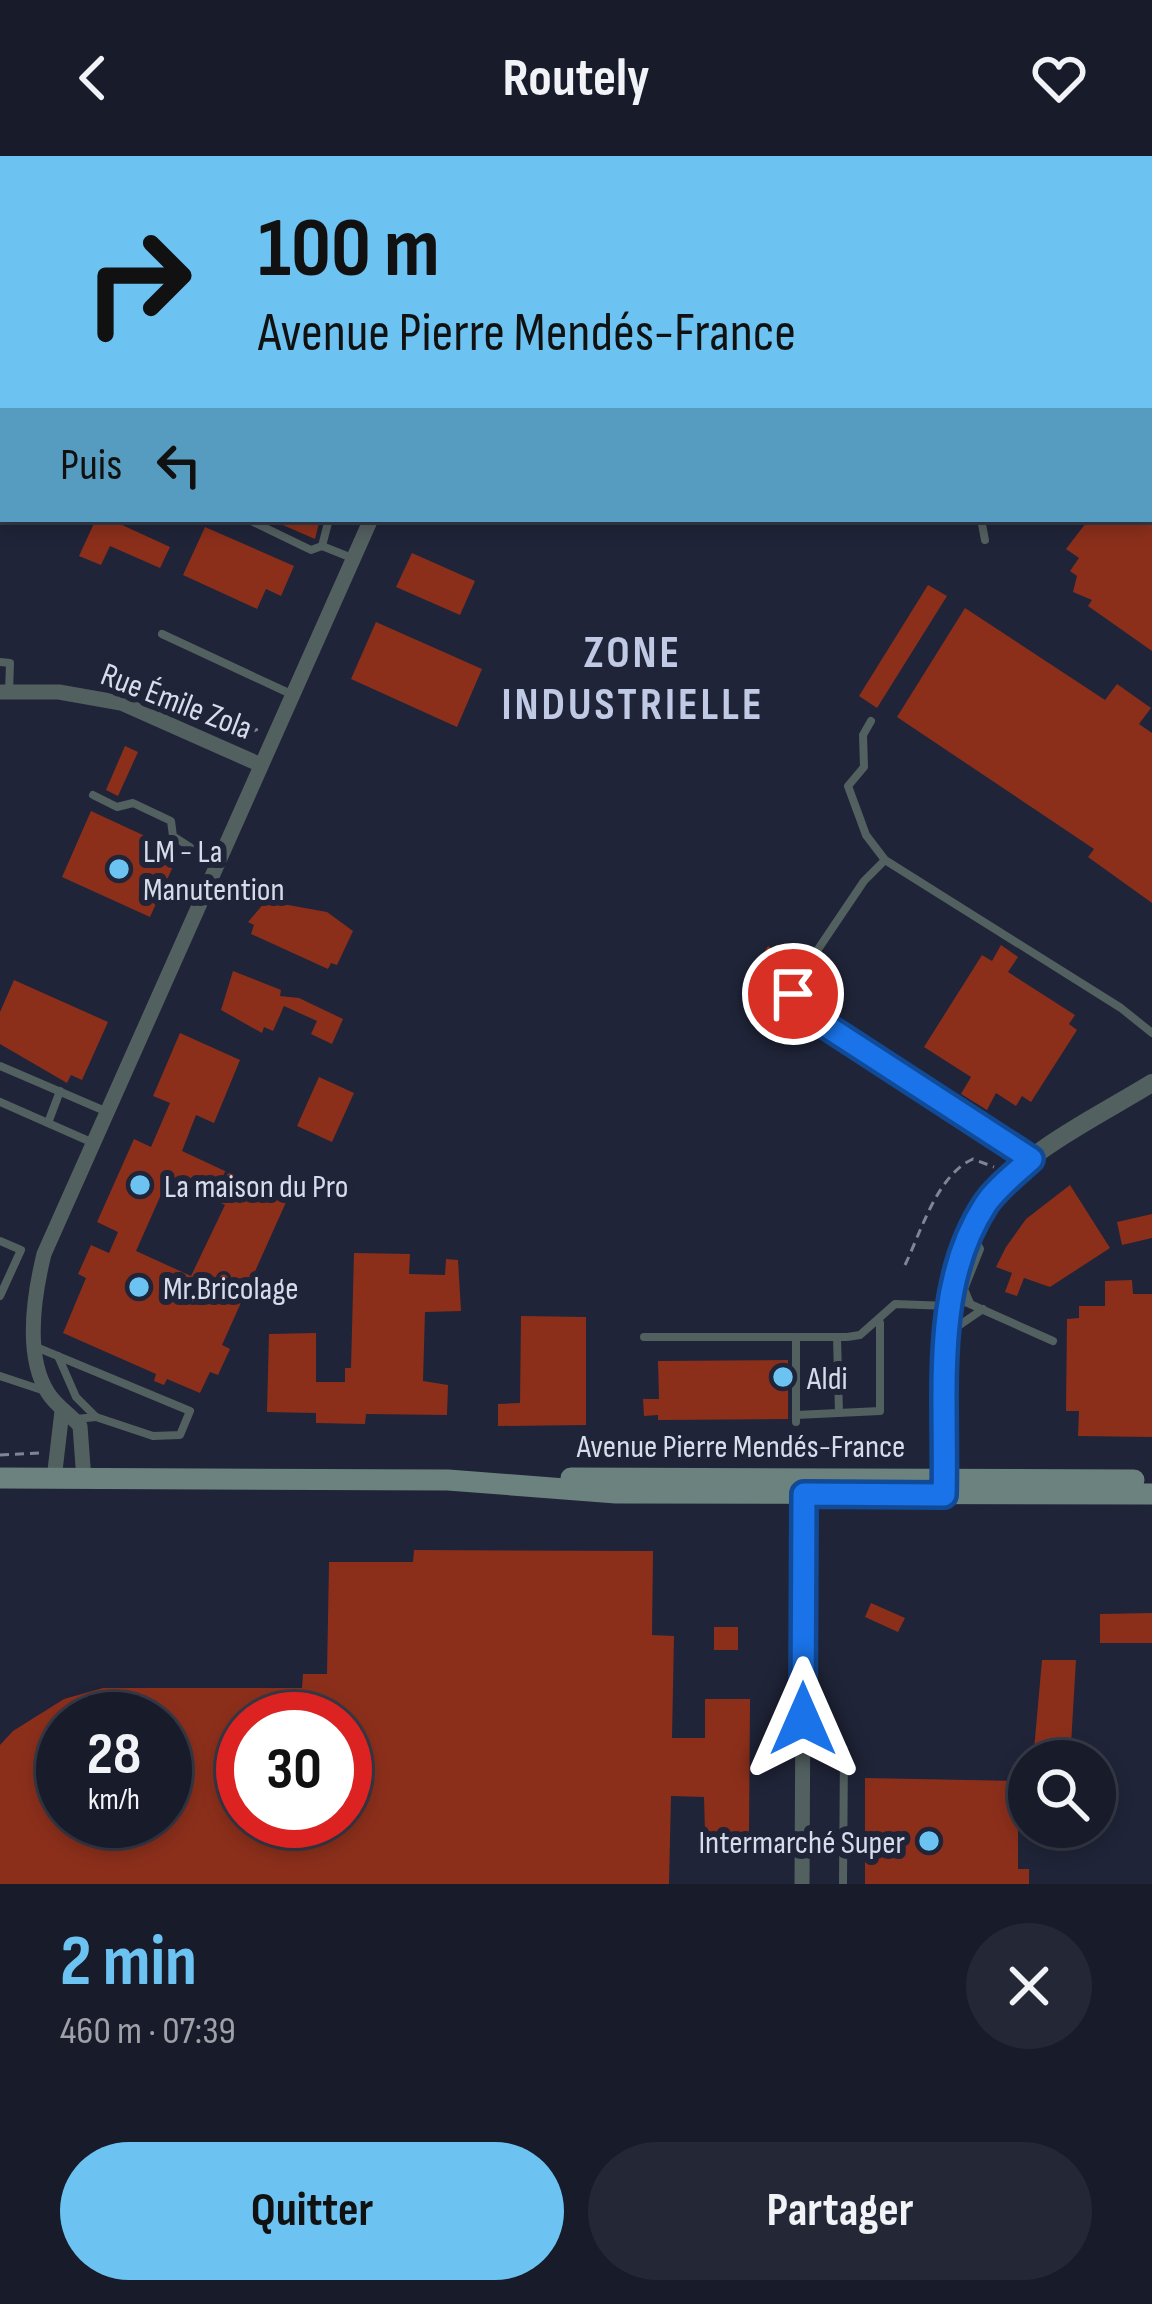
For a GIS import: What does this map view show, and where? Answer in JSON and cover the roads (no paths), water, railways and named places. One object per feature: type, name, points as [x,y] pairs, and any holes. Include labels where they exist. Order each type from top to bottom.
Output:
[{"type":"main road","name":"Avenue Pierre Mendés-France","points":[[0,1466],[52,1465],[166,1481],[176,1475],[475,1483],[614,1476],[950,1486],[1152,1481]]},
{"type":"main road","name":"Avenue Pierre Mendés-France","points":[[0,1478],[52,1465]]},
{"type":"main road","name":"Avenue Pierre Mendés-France","points":[[950,1486],[1152,1494]]},
{"type":"street","points":[[84,1472],[85,1438],[46,1390],[35,1347],[44,1254],[370,522]]},
{"type":"street","name":"Rue Émile Zola","points":[[5,693],[59,692],[121,703],[261,765]]},
{"type":"street","points":[[950,1486],[947,1334],[958,1302],[961,1254],[986,1202],[1031,1159],[1152,1083]]},
{"type":"street","points":[[52,1465],[68,1415]]},
{"type":"street","points":[[802,1884],[804,1485]]},
{"type":"lane","points":[[253,522],[311,550],[322,546],[354,558]]},
{"type":"lane","points":[[322,546],[328,522]]},
{"type":"lane","points":[[982,522],[985,540]]},
{"type":"lane","points":[[162,634],[292,695]]},
{"type":"lane","points":[[0,662],[10,663],[5,693]]},
{"type":"lane","points":[[871,721],[863,735],[864,767],[848,786],[866,835],[885,860],[1121,1008],[1152,1033]]},
{"type":"lane","points":[[93,795],[117,807],[133,802],[172,820],[173,836],[217,864]]},
{"type":"lane","points":[[885,860],[864,881],[797,980],[793,994],[797,1007],[1031,1159]]},
{"type":"lane","points":[[0,1066],[105,1111]]},
{"type":"lane","points":[[48,1123],[60,1091]]},
{"type":"lane","points":[[0,1102],[92,1143]]},
{"type":"lane","points":[[0,1240],[21,1250],[0,1296]]},
{"type":"lane","points":[[644,1336],[860,1335],[895,1304],[958,1302],[1054,1341]]},
{"type":"lane","points":[[947,1334],[983,1310]]},
{"type":"lane","points":[[796,1337],[796,1418],[880,1411],[880,1319]]},
{"type":"lane","points":[[837,1337],[839,1413]]},
{"type":"lane","points":[[35,1347],[190,1411],[180,1435],[166,1436],[96,1417],[68,1415]]},
{"type":"lane","points":[[58,1355],[76,1397],[96,1417]]},
{"type":"lane","points":[[0,1376],[46,1390]]},
{"type":"lane","points":[[844,1749],[844,1884]]},
{"type":"place","name":"LM - La Manutention","points":[[119,869]]},
{"type":"place","name":"La maison du Pro","points":[[140,1185]]},
{"type":"place","name":"Mr.Bricolage","points":[[139,1287]]},
{"type":"place","name":"Aldi","points":[[783,1377]]},
{"type":"place","name":"Intermarché Super","points":[[929,1841]]},
{"type":"district","name":"ZONE INDUSTRIELLE","points":[[633,677]]}]
